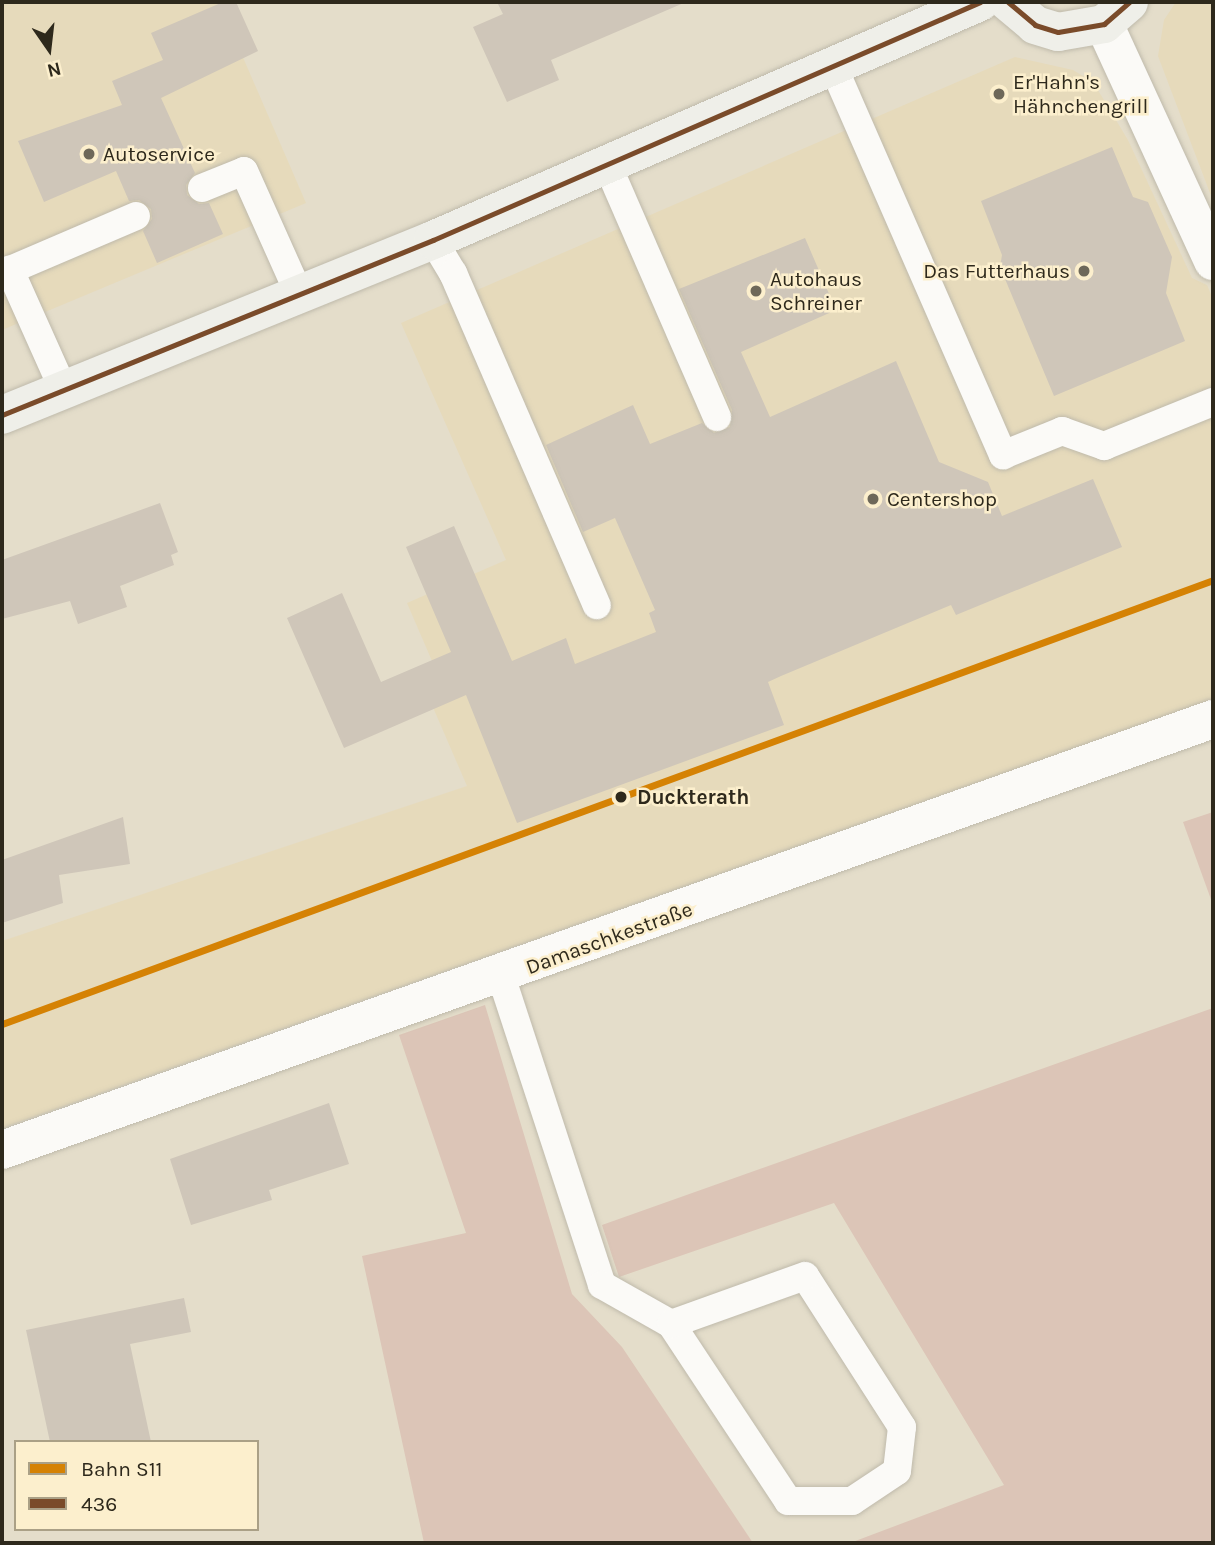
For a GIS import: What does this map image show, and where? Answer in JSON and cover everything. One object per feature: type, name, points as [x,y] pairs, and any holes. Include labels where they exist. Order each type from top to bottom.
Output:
[{"type":"main road","points":[[2,415],[433,240],[980,2]]},
{"type":"main road","points":[[1008,2],[1035,25],[1058,32],[1117,13]]},
{"type":"street","points":[[1117,13],[1213,261]]},
{"type":"street","name":"Damaschkestraße","points":[[2,1150],[501,976],[1213,719]]},
{"type":"lane","points":[[833,66],[1003,455],[1062,431],[1104,446],[1213,402]]},
{"type":"lane","points":[[607,164],[717,417]]},
{"type":"lane","points":[[202,188],[244,171],[299,294]]},
{"type":"lane","points":[[64,391],[6,262],[136,216]]},
{"type":"lane","points":[[433,240],[453,273],[597,605]]},
{"type":"lane","points":[[501,976],[602,1284],[671,1324],[788,1502],[852,1501],[897,1471],[902,1427],[805,1276],[671,1324]]},
{"type":"shaded area","points":[[2,2],[219,2],[306,203],[2,330]]},
{"type":"shaded area","points":[[1176,2],[1213,2],[1213,201],[1158,56],[1164,20]]},
{"type":"shaded area","points":[[1015,57],[1073,70],[1093,82],[1128,140],[1192,278],[1207,285],[1213,299],[1213,699],[2,1128],[2,941],[467,786],[416,668],[432,661],[407,603],[506,560],[401,323]]},
{"type":"shaded area","points":[[1213,812],[1213,905],[1183,822]]},
{"type":"shaded area","points":[[485,1005],[572,1294],[622,1347],[753,1543],[424,1543],[362,1256],[466,1233],[399,1035]]},
{"type":"shaded area","points":[[1213,1008],[1213,1543],[850,1543],[1004,1485],[834,1203],[619,1277],[602,1225]]},
{"type":"building","points":[[223,2],[236,2],[258,51],[161,98],[195,173],[186,185],[187,195],[199,204],[209,203],[223,234],[157,263],[143,231],[152,219],[151,209],[139,200],[129,201],[116,171],[44,202],[18,141],[122,105],[112,81],[163,60],[151,33]]},
{"type":"building","points":[[497,2],[686,2],[551,60],[559,80],[507,102],[473,27],[503,14]]},
{"type":"building","name":"Das Futterhaus","points":[[1112,147],[1133,197],[1148,202],[1172,257],[1166,293],[1185,341],[1054,396],[1000,267],[1002,255],[981,201]]},
{"type":"building","points":[[805,238],[836,310],[741,352],[770,417],[896,361],[939,462],[988,482],[1002,516],[1093,479],[1122,547],[956,615],[951,605],[781,676],[768,682],[784,725],[517,823],[466,695],[344,748],[287,618],[342,593],[381,682],[451,652],[406,547],[454,526],[512,661],[566,638],[575,664],[656,632],[649,613],[655,610],[615,518],[583,532],[546,445],[633,405],[650,444],[702,423],[714,433],[730,427],[732,410],[679,289]]},
{"type":"building","points":[[160,503],[178,552],[171,555],[174,565],[120,586],[127,607],[78,624],[70,601],[2,619],[2,560]]},
{"type":"building","points":[[123,817],[130,864],[59,875],[63,903],[2,923],[2,860]]},
{"type":"building","points":[[329,1103],[349,1164],[269,1190],[272,1200],[191,1225],[170,1159]]},
{"type":"building","points":[[184,1298],[191,1332],[130,1344],[151,1440],[50,1440],[26,1330]]},
{"type":"rail line","name":"S11","points":[[2,1024],[1213,580]]},
{"type":"transit line","name":"436","points":[[2,415],[433,240],[980,2]]},
{"type":"transit line","name":"436","points":[[1008,2],[1035,25],[1058,32],[1104,24],[1129,2]]},
{"type":"place","name":"Er'Hahn's Hähnchengrill","points":[[999,94]]},
{"type":"place","name":"Autoservice","points":[[89,154]]},
{"type":"place","name":"Das Futterhaus","points":[[1084,271]]},
{"type":"place","name":"Autohaus Schreiner","points":[[756,291]]},
{"type":"place","name":"Centershop","points":[[873,499]]},
{"type":"place","name":"Duckterath","points":[[621,797]]}]
